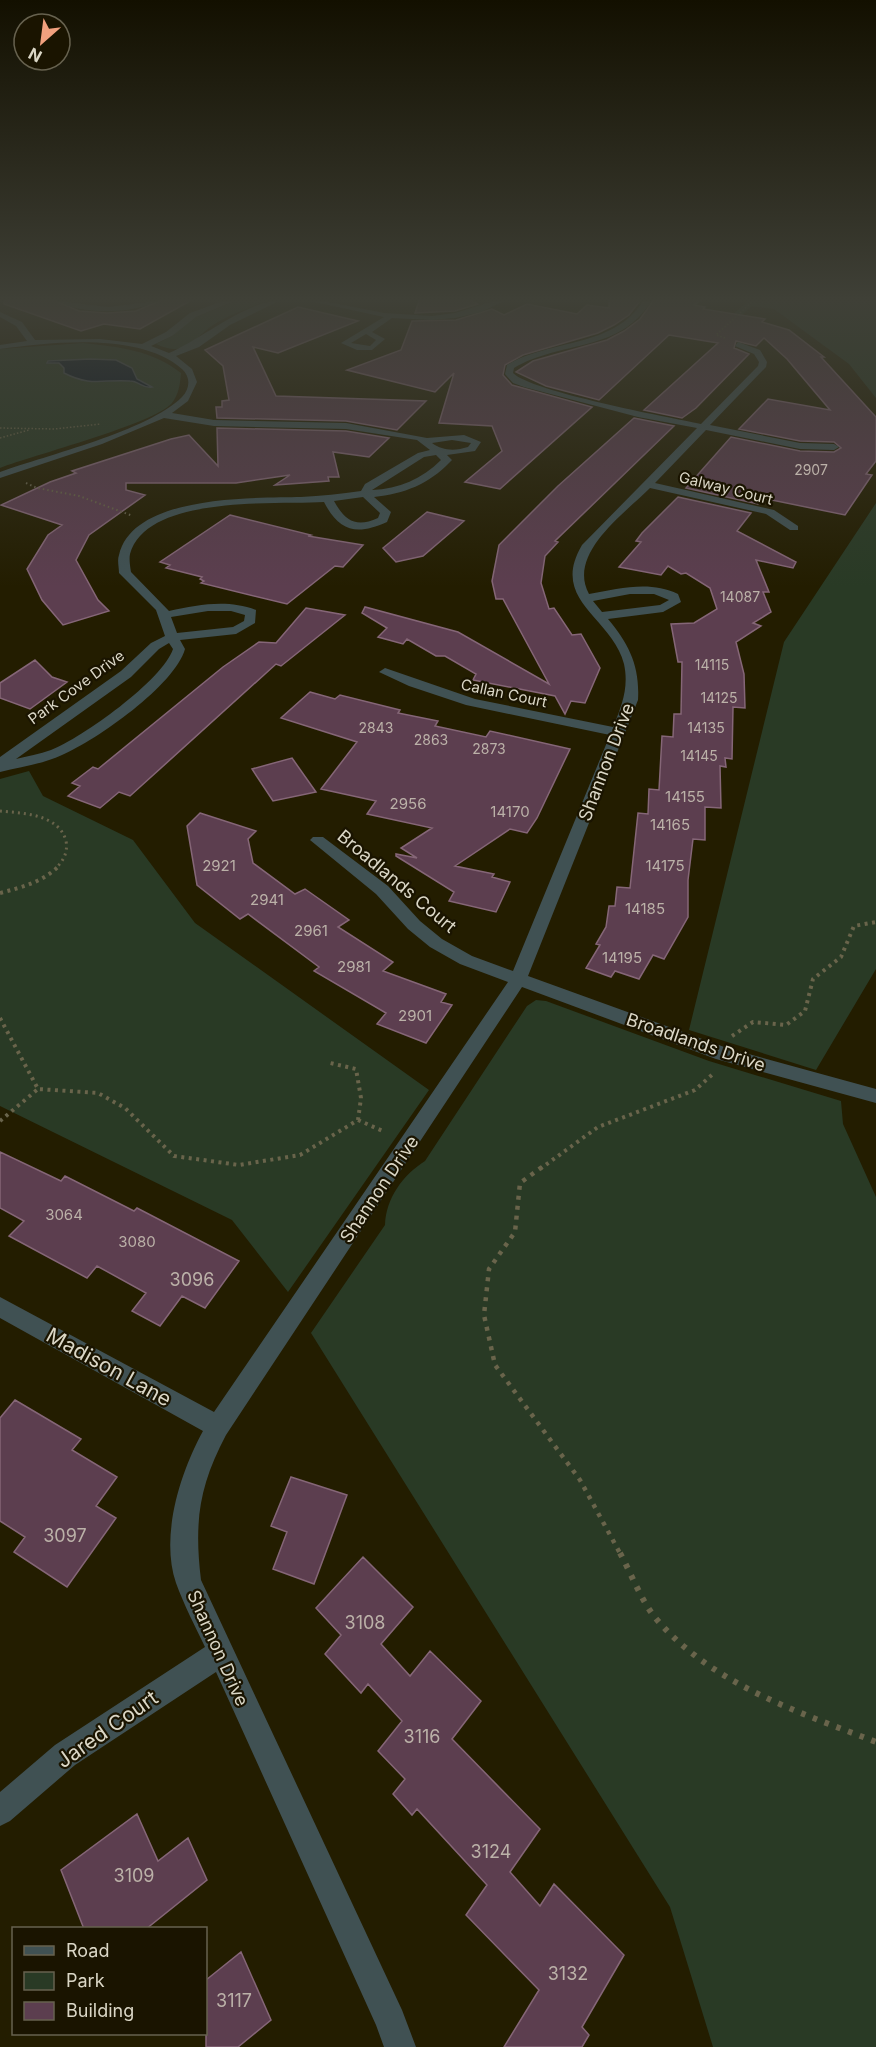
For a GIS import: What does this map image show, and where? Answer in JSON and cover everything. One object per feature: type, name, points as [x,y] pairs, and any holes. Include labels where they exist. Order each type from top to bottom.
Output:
[{"type":"street","points":[[3,474],[164,415],[186,397]]},
{"type":"street","points":[[569,397],[619,410],[800,446],[834,447]]},
{"type":"street","name":"Shannon Drive","points":[[400,2047],[391,2021],[188,1581],[182,1539],[189,1490],[198,1461],[218,1428],[518,980],[631,700],[633,681],[630,662],[614,633],[584,599],[578,585],[576,571],[586,546],[737,397]]},
{"type":"street","points":[[164,415],[214,423],[346,426],[409,435],[428,441],[438,452]]},
{"type":"street","points":[[327,498],[340,520],[353,525],[372,526],[383,520],[386,512],[366,494],[369,486],[393,474],[421,455],[461,452],[472,449],[476,442],[466,437],[450,436],[428,441]]},
{"type":"street","name":"Park Cove Drive","points":[[0,766],[56,753],[111,718],[157,683],[175,662],[179,649],[164,615],[152,598],[130,581],[122,563],[128,544],[154,523],[182,510],[221,501],[327,498],[390,493],[415,484],[438,470],[447,460],[438,452]]},
{"type":"street","name":"Galway Court","points":[[647,484],[770,512],[794,528]]},
{"type":"street","points":[[584,599],[649,590],[666,591],[674,597],[675,602],[663,608],[599,616]]},
{"type":"street","name":"Park Cove Drive","points":[[0,766],[126,674],[155,646],[172,637],[236,630],[249,622],[252,614],[240,608],[215,607],[164,615]]},
{"type":"street","name":"Callan Court","points":[[385,672],[451,698],[490,708],[619,732]]},
{"type":"street","name":"Broadlands Court","points":[[318,840],[382,890],[414,925],[436,943],[466,960],[518,980]]},
{"type":"street","name":"Broadlands Drive","points":[[518,980],[723,1054],[876,1096]]},
{"type":"street","name":"Madison Lane","points":[[0,1307],[218,1428]]},
{"type":"street","name":"Jared Court","points":[[0,1811],[65,1755],[220,1653]]},
{"type":"path","points":[[0,428],[29,430],[106,425]]},
{"type":"path","points":[[0,438],[18,435],[29,430]]},
{"type":"path","points":[[3,474],[38,488],[78,496],[154,523]]},
{"type":"path","points":[[0,811],[17,811],[49,819],[65,833],[69,850],[61,867],[43,881],[0,893]]},
{"type":"path","points":[[876,922],[854,926],[841,957],[813,979],[806,1011],[786,1025],[753,1022],[733,1034],[718,1069],[695,1090],[598,1127],[520,1183],[515,1232],[489,1269],[484,1315],[495,1365],[580,1480],[657,1620],[702,1662],[764,1698],[876,1742]]},
{"type":"path","points":[[0,1018],[38,1089]]},
{"type":"path","points":[[330,1063],[356,1069],[361,1098],[358,1120]]},
{"type":"path","points":[[0,1121],[38,1089],[98,1093],[125,1108],[174,1156],[239,1166],[300,1155],[358,1120]]},
{"type":"path","points":[[358,1120],[385,1132]]},
{"type":"green space","points":[[0,397],[176,397],[172,403],[161,411],[142,420],[92,439],[0,468]]},
{"type":"green space","points":[[876,503],[876,969],[816,1070],[689,1030],[784,642]]},
{"type":"green space","points":[[29,771],[43,796],[133,840],[195,923],[429,1090],[288,1292],[232,1220],[0,1106],[0,779]]},
{"type":"green space","points":[[536,1000],[546,1001],[709,1061],[841,1101],[843,1124],[876,1197],[876,2047],[713,2047],[670,1907],[311,1333],[385,1225],[386,1215],[397,1188],[425,1161],[527,1006]]},
{"type":"building","points":[[228,397],[292,397],[426,401],[397,430],[346,421],[217,418],[216,407],[222,407],[222,401],[229,400]]},
{"type":"building","points":[[447,397],[554,397],[592,407],[500,489],[465,482],[502,451],[492,426],[439,423]]},
{"type":"building","points":[[586,397],[603,397],[599,400]]},
{"type":"building","points":[[659,397],[707,397],[682,418],[644,410]]},
{"type":"building","points":[[819,397],[857,397],[876,417],[876,461],[866,474],[872,475],[845,515],[762,498],[758,504],[686,488],[731,437],[800,451],[834,452],[841,448],[834,442],[800,441],[739,429],[768,399],[830,410]]},
{"type":"building","points":[[634,418],[674,426],[555,541],[558,542],[545,556],[541,583],[549,609],[554,608],[572,635],[581,634],[600,668],[585,703],[571,701],[565,714],[555,696],[473,680],[476,674],[445,656],[436,656],[407,639],[403,644],[378,637],[387,628],[362,613],[365,607],[458,632],[549,684],[503,599],[496,599],[492,581],[499,545],[558,486]]},
{"type":"building","points":[[217,428],[346,431],[389,438],[369,457],[333,452],[339,477],[328,477],[329,481],[275,485],[290,475],[236,483],[126,483],[126,490],[145,495],[89,535],[76,560],[98,600],[109,611],[63,625],[42,600],[27,569],[48,535],[62,525],[1,505],[50,482],[76,473],[72,471],[189,435],[218,466]]},
{"type":"building","points":[[678,497],[751,513],[737,531],[796,562],[793,568],[756,560],[769,592],[763,592],[771,612],[753,623],[761,626],[736,642],[744,674],[745,708],[733,707],[732,759],[725,758],[726,767],[720,766],[721,808],[705,807],[705,840],[693,839],[688,880],[688,917],[664,959],[653,955],[639,979],[615,971],[611,977],[586,968],[600,945],[596,944],[606,927],[609,906],[615,906],[617,887],[630,888],[638,813],[648,814],[649,789],[659,790],[662,736],[673,737],[674,714],[681,714],[682,662],[678,662],[671,624],[694,623],[717,609],[710,588],[686,573],[681,574],[668,566],[661,575],[619,567],[641,542],[636,541],[642,533]]},
{"type":"building","points":[[427,512],[464,521],[423,556],[396,562],[383,548]]},
{"type":"building","points":[[230,515],[311,535],[308,536],[363,545],[343,567],[335,566],[287,604],[201,583],[204,581],[200,579],[202,577],[166,568],[170,565],[160,562]]},
{"type":"building","points":[[306,608],[345,615],[281,666],[276,664],[130,796],[119,792],[100,808],[68,796],[80,786],[72,783],[93,767],[98,769],[223,667],[259,642],[276,643]]},
{"type":"building","points":[[35,660],[52,677],[67,682],[30,709],[0,698],[0,683]]},
{"type":"building","points":[[310,692],[335,699],[340,695],[400,710],[398,713],[438,721],[435,726],[486,737],[490,731],[570,749],[537,818],[527,833],[510,829],[455,866],[494,874],[492,877],[510,882],[496,912],[449,901],[454,892],[396,856],[396,854],[417,858],[401,848],[432,828],[367,814],[376,801],[321,789],[357,742],[281,718]]},
{"type":"building","points":[[292,758],[316,792],[273,801],[252,769]]},
{"type":"building","points":[[200,813],[256,831],[248,839],[253,863],[295,894],[305,889],[349,920],[338,927],[393,962],[383,971],[446,994],[441,1002],[452,1005],[426,1043],[377,1024],[386,1013],[314,971],[319,967],[248,914],[240,919],[197,885],[187,826]]},
{"type":"building","points":[[0,1152],[61,1181],[65,1176],[134,1211],[137,1208],[239,1261],[205,1308],[182,1296],[160,1326],[132,1311],[146,1293],[97,1266],[87,1278],[9,1236],[24,1221],[0,1208]]},
{"type":"building","points":[[15,1400],[81,1439],[72,1450],[117,1477],[96,1506],[116,1518],[67,1587],[14,1552],[25,1537],[0,1521],[0,1418]]},
{"type":"building","points":[[291,1477],[347,1495],[314,1584],[273,1569],[287,1532],[271,1526]]},
{"type":"building","points":[[363,1557],[413,1607],[381,1644],[410,1676],[430,1651],[481,1701],[452,1739],[540,1829],[510,1872],[540,1906],[554,1884],[624,1955],[582,2027],[589,2035],[582,2047],[504,2047],[539,1990],[466,1915],[487,1885],[417,1809],[412,1815],[393,1794],[405,1779],[378,1751],[402,1721],[368,1684],[361,1693],[325,1654],[341,1635],[316,1608]]},
{"type":"building","points":[[137,1814],[158,1861],[188,1838],[207,1880],[148,1927],[83,1927],[61,1870]]},
{"type":"building","points":[[241,1952],[271,2020],[238,2047],[206,2047],[207,1979]]}]
